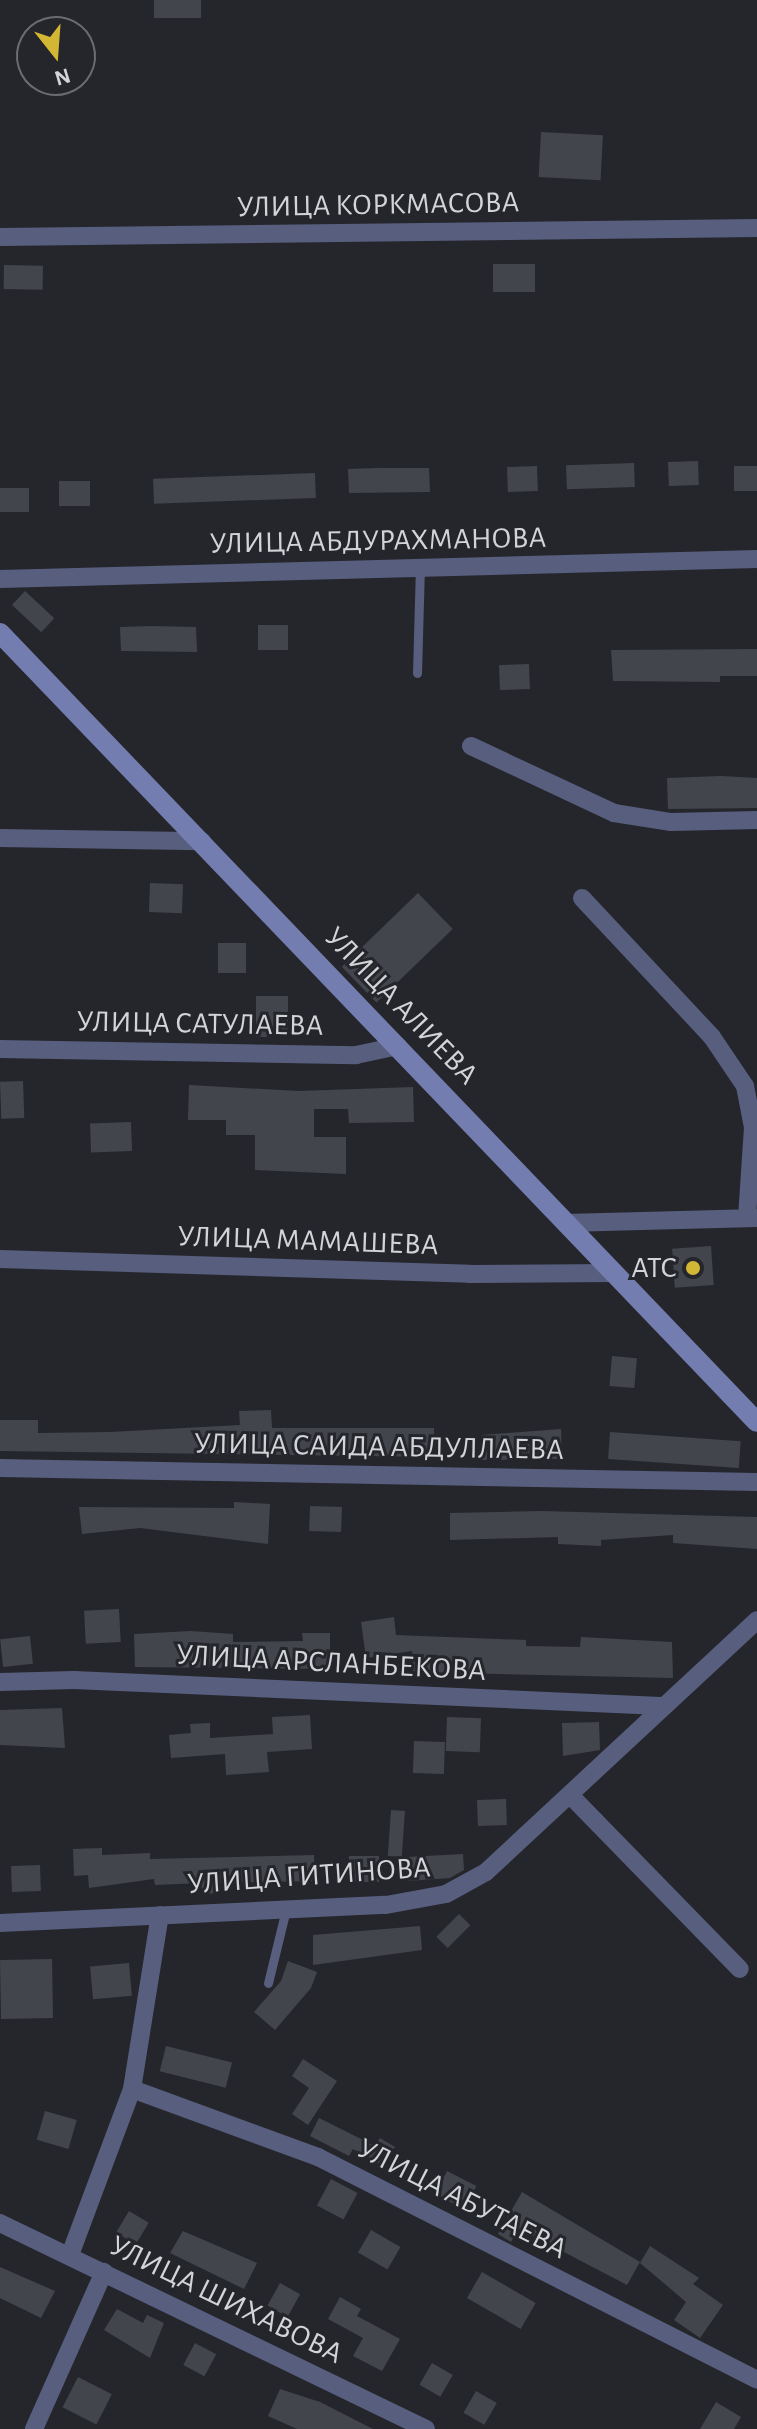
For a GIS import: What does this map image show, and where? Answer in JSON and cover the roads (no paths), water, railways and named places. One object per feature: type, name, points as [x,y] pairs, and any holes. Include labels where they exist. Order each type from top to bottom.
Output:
[{"type":"street","name":"УЛИЦА КОРКМАСОВА","points":[[0,237],[757,228]]},
{"type":"street","name":"УЛИЦА АБДУРАХМАНОВА","points":[[0,579],[757,559]]},
{"type":"street","name":"УЛИЦА АЛИЕВА","points":[[0,633],[757,1422]]},
{"type":"street","points":[[471,746],[614,813],[671,822],[757,820]]},
{"type":"street","points":[[0,838],[202,841]]},
{"type":"street","points":[[565,1223],[752,1218],[753,1127],[745,1086],[712,1037],[582,898]]},
{"type":"street","name":"УЛИЦА САТУЛАЕВА","points":[[0,1049],[356,1055],[398,1046]]},
{"type":"street","name":"УЛИЦА МАМАШЕВА","points":[[0,1259],[470,1274],[613,1273]]},
{"type":"street","name":"УЛИЦА САИДА АБДУЛЛАЕВА","points":[[0,1468],[757,1482]]},
{"type":"street","name":"УЛИЦА ГИТИНОВА","points":[[0,1923],[386,1905],[446,1894],[486,1872],[660,1706],[757,1620]]},
{"type":"street","name":"УЛИЦА АРСЛАНБЕКОВА","points":[[0,1682],[74,1680],[660,1706]]},
{"type":"street","points":[[570,1795],[740,1969]]},
{"type":"street","points":[[70,2255],[132,2089],[160,1915]]},
{"type":"street","name":"УЛИЦА АБУТАЕВА","points":[[132,2089],[318,2157],[757,2380]]},
{"type":"street","name":"УЛИЦА ШИХАВОВА","points":[[0,2223],[426,2429]]},
{"type":"street","points":[[34,2429],[104,2272]]},
{"type":"lane","points":[[417,673],[420,567]]},
{"type":"lane","points":[[268,1983],[286,1909]]},
{"type":"place","name":"АТС","points":[[693,1268]]}]
